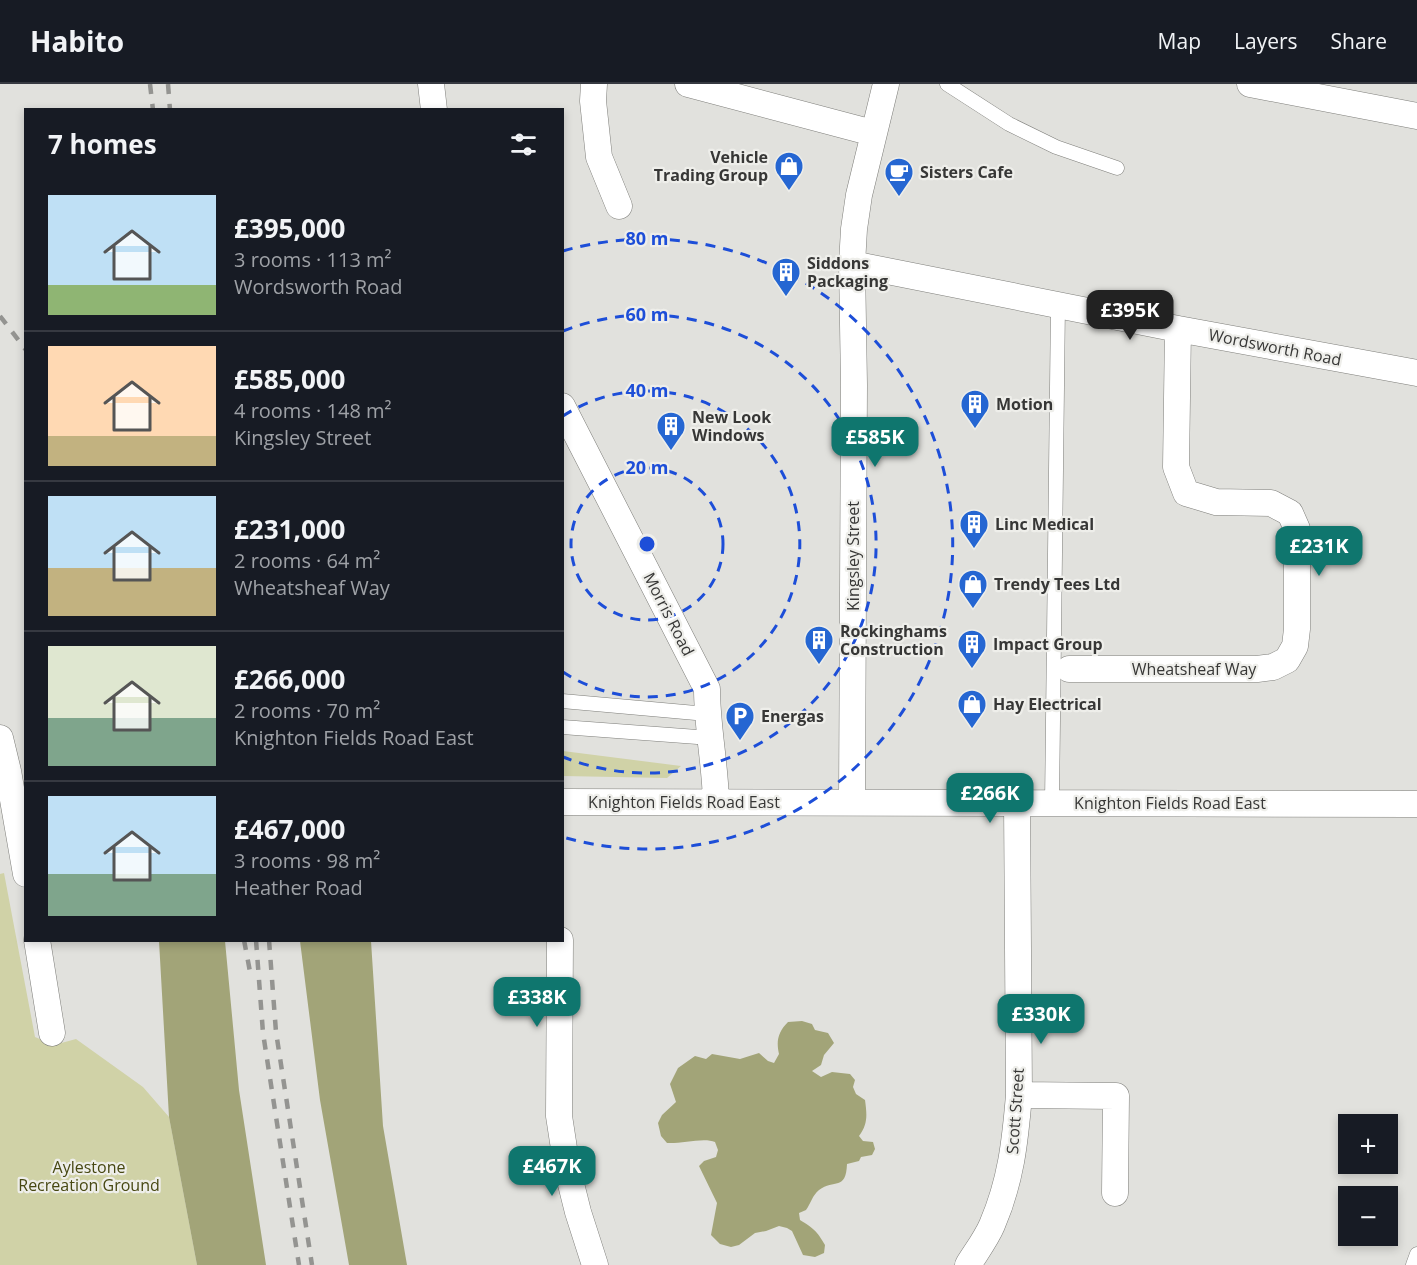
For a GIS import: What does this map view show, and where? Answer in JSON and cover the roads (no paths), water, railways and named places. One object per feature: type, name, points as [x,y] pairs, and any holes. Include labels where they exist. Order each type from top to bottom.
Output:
[{"type":"street","points":[[431,84],[434,108]]},
{"type":"street","points":[[594,84],[593,101],[599,157],[619,206]]},
{"type":"street","points":[[688,84],[873,133]]},
{"type":"street","name":"Kingsley Street","points":[[852,801],[854,396],[852,264],[854,229],[860,195],[886,84]]},
{"type":"street","points":[[1250,84],[1417,116]]},
{"type":"street","name":"Wordsworth Road","points":[[852,264],[1417,373]]},
{"type":"street","name":"Wheatsheaf Way","points":[[1069,669],[1257,669],[1274,667],[1287,660],[1295,646],[1297,529],[1290,513],[1271,503],[1216,502],[1186,493],[1176,467],[1178,328]]},
{"type":"street","name":"Morris Road","points":[[564,410],[707,688],[716,801]]},
{"type":"street","points":[[0,738],[15,848],[24,869]]},
{"type":"street","name":"Knighton Fields Road East","points":[[564,802],[1417,804]]},
{"type":"street","name":"Scott Street","points":[[968,1265],[992,1227],[1010,1176],[1019,1095],[1017,802]]},
{"type":"street","points":[[37,942],[52,1033]]},
{"type":"street","points":[[560,942],[558,1116],[567,1168],[595,1265]]},
{"type":"street","points":[[1019,1095],[1116,1096],[1115,1192]]},
{"type":"lane","points":[[947,84],[1018,129],[1056,147],[1117,168]]},
{"type":"lane","points":[[1052,803],[1058,304]]},
{"type":"lane","points":[[564,701],[709,726]]},
{"type":"lane","points":[[564,727],[709,726]]},
{"type":"lane","points":[[1413,1265],[1417,1254]]},
{"type":"railway","points":[[150,84],[153,108]]},
{"type":"railway","points":[[168,84],[170,108]]},
{"type":"railway","points":[[0,316],[24,347]]},
{"type":"railway","points":[[244,942],[251,977]]},
{"type":"railway","points":[[256,942],[263,1033],[299,1265]]},
{"type":"railway","points":[[269,942],[276,1032],[312,1265]]},
{"type":"place","name":"Vehicle Trading Group","points":[[789,192]]},
{"type":"place","name":"Sisters Cafe","points":[[899,198]]},
{"type":"place","name":"Siddons Packaging","points":[[786,298]]},
{"type":"place","name":"Motion","points":[[975,430]]},
{"type":"place","name":"New Look Windows","points":[[671,452]]},
{"type":"place","name":"Linc Medical","points":[[974,550]]},
{"type":"place","name":"Trendy Tees Ltd","points":[[973,610]]},
{"type":"place","name":"Rockinghams Construction","points":[[819,666]]},
{"type":"place","name":"Impact Group","points":[[972,670]]},
{"type":"place","name":"Hay Electrical","points":[[972,730]]},
{"type":"place","name":"Energas","points":[[740,742]]},
{"type":"park label","name":"Aylestone Recreation Ground","points":[[89,1176]]}]
